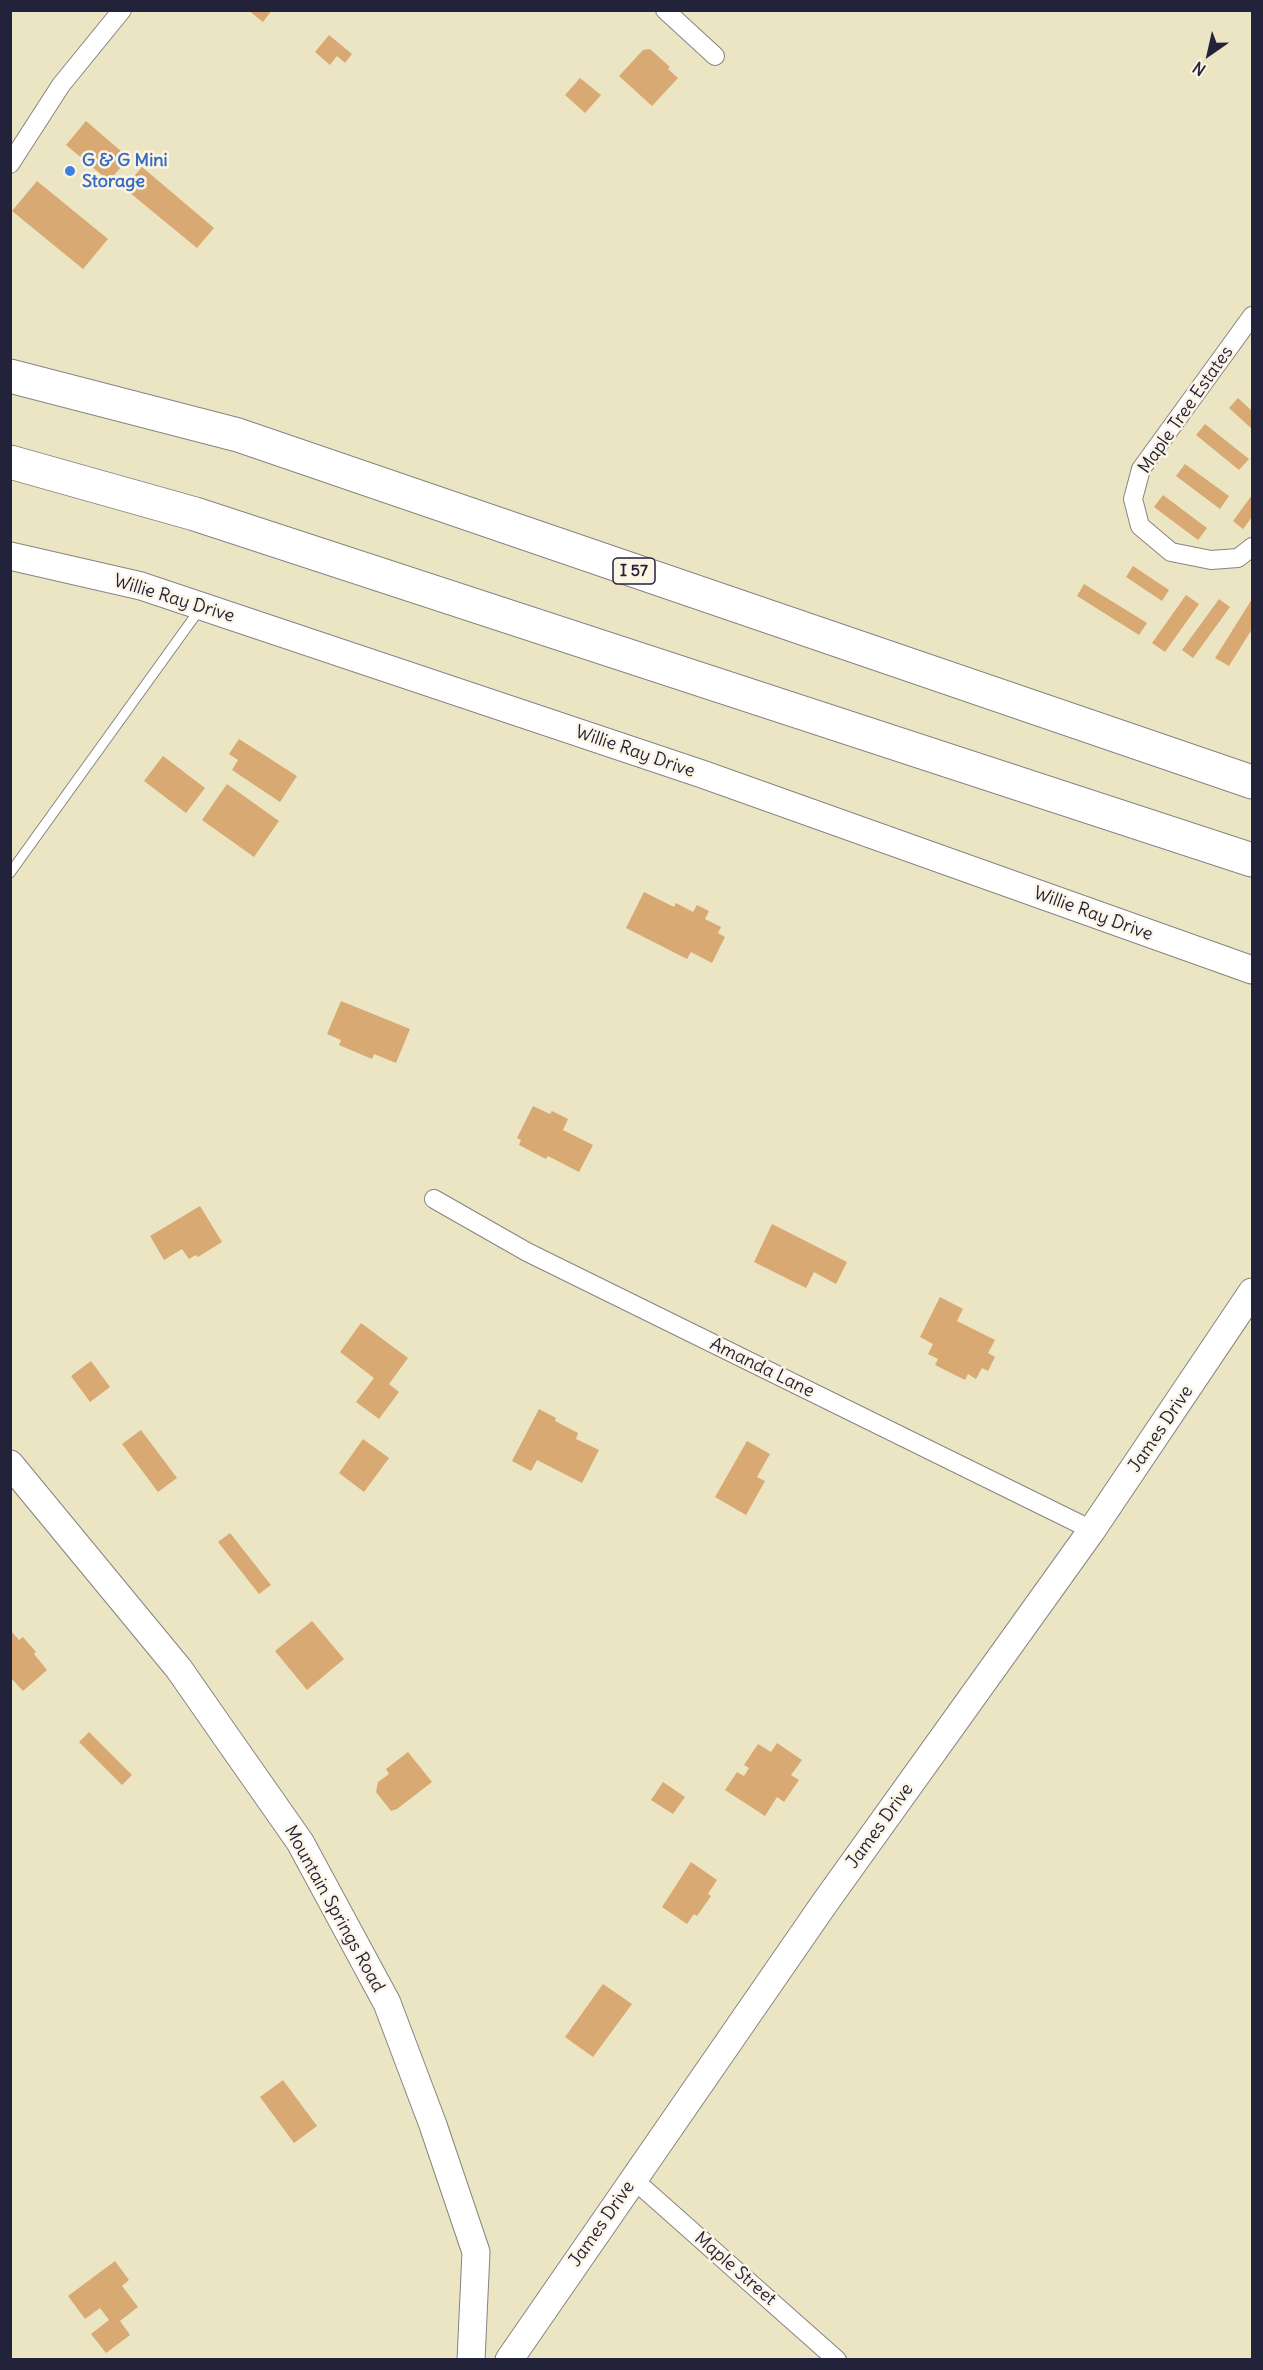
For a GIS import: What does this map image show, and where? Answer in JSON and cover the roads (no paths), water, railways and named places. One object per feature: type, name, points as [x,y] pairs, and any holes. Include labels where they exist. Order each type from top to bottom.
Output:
[{"type":"highway","name":"I 57","points":[[10,376],[238,435],[1252,782]]},
{"type":"highway","points":[[10,462],[195,514],[1252,860]]},
{"type":"street","points":[[10,164],[61,85],[122,10]]},
{"type":"street","points":[[665,10],[715,56]]},
{"type":"street","name":"Maple Tree Estates","points":[[1252,316],[1141,469],[1133,499],[1140,526],[1171,552],[1210,560],[1238,558],[1252,547]]},
{"type":"street","name":"Willie Ray Drive","points":[[10,556],[141,586],[702,774],[1252,970]]},
{"type":"street","name":"Amanda Lane","points":[[434,1199],[527,1252],[1092,1530]]},
{"type":"street","name":"James Drive","points":[[509,2360],[831,1894],[1092,1530],[1252,1292]]},
{"type":"street","name":"Mountain Springs Road","points":[[10,1464],[179,1669],[239,1754],[300,1842],[387,2003],[434,2125],[476,2252],[471,2360]]},
{"type":"street","name":"Maple Street","points":[[633,2179],[837,2360]]},
{"type":"lane","points":[[10,873],[202,607]]},
{"type":"place","name":"G & G Mini Storage","points":[[70,171]]}]
